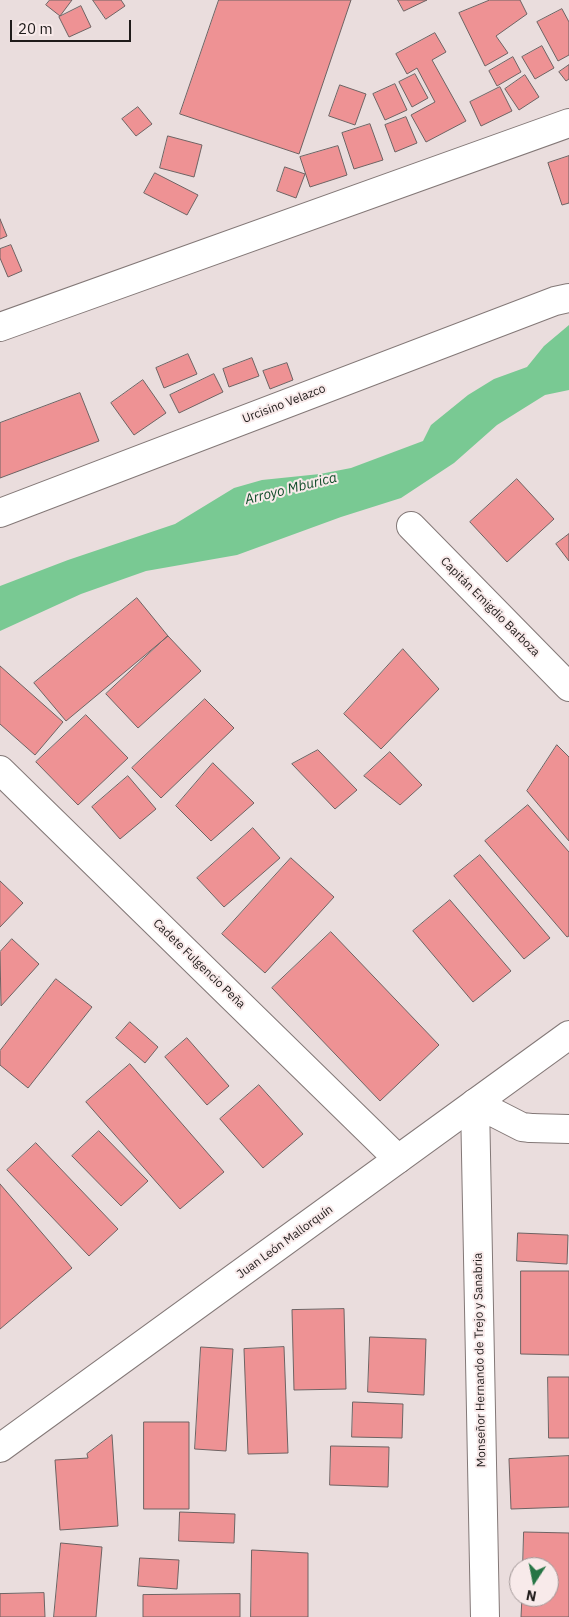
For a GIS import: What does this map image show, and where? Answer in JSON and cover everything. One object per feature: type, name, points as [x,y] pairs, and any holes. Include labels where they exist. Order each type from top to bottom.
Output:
[{"type":"street","points":[[0,327],[569,124]]},
{"type":"street","name":"Urcisino Velazco","points":[[0,513],[518,315],[569,298]]},
{"type":"street","name":"Capitán Emigdio Barboza","points":[[411,526],[569,687]]},
{"type":"street","name":"Cadete Fulgencio Peña","points":[[0,770],[398,1159]]},
{"type":"street","name":"Juan León Mallorquín","points":[[1,1445],[569,1035]]},
{"type":"street","points":[[476,1103],[522,1127],[569,1129]]},
{"type":"street","name":"Monseñor Hernando de Trejo y Sanabria","points":[[476,1103],[485,1617]]},
{"type":"water","name":"Arroyo Mburica","points":[[569,325],[569,390],[545,395],[497,425],[454,463],[401,498],[341,517],[237,555],[146,571],[81,594],[0,631],[0,586],[68,560],[175,524],[234,488],[262,480],[320,474],[351,468],[423,441],[431,425],[468,395],[494,379],[527,367],[544,346]]},
{"type":"building","points":[[50,0],[72,0],[60,16],[46,5]]},
{"type":"building","points":[[93,0],[121,0],[125,6],[106,19]]},
{"type":"building","points":[[219,0],[351,0],[299,154],[180,114]]},
{"type":"building","points":[[398,0],[427,0],[404,11]]},
{"type":"building","points":[[490,0],[520,0],[527,14],[496,36],[508,53],[485,66],[459,13]]},
{"type":"building","points":[[81,6],[91,27],[69,37],[59,17]]},
{"type":"building","points":[[562,9],[569,22],[569,55],[558,61],[537,22]]},
{"type":"building","points":[[435,33],[446,52],[432,60],[466,121],[426,142],[411,115],[435,102],[417,68],[407,74],[396,54]]},
{"type":"building","points":[[542,46],[554,68],[535,79],[522,57]]},
{"type":"building","points":[[513,57],[521,72],[497,86],[489,71]]},
{"type":"building","points":[[569,65],[569,79],[566,81],[559,72]]},
{"type":"building","points":[[415,74],[428,98],[412,107],[399,82]]},
{"type":"building","points":[[525,75],[539,97],[519,110],[505,89]]},
{"type":"building","points":[[395,84],[407,110],[385,120],[373,94]]},
{"type":"building","points":[[340,85],[366,94],[355,125],[329,116]]},
{"type":"building","points":[[500,87],[512,111],[481,126],[470,102]]},
{"type":"building","points":[[138,107],[152,124],[136,136],[122,119]]},
{"type":"building","points":[[406,117],[417,143],[395,152],[385,125]]},
{"type":"building","points":[[370,124],[383,160],[354,169],[342,133]]},
{"type":"building","points":[[168,136],[202,145],[194,177],[160,168]]},
{"type":"building","points":[[338,146],[347,175],[310,187],[300,157]]},
{"type":"building","points":[[569,156],[569,203],[562,205],[548,163]]},
{"type":"building","points":[[285,167],[305,174],[296,198],[277,191]]},
{"type":"building","points":[[155,173],[198,195],[187,215],[144,193]]},
{"type":"building","points":[[0,219],[7,236],[0,239]]},
{"type":"building","points":[[11,245],[22,271],[8,277],[0,258],[0,249]]},
{"type":"building","points":[[188,354],[197,374],[164,388],[156,368]]},
{"type":"building","points":[[252,358],[259,376],[229,387],[223,369]]},
{"type":"building","points":[[287,363],[293,380],[270,389],[263,371]]},
{"type":"building","points":[[214,374],[223,392],[179,413],[170,395]]},
{"type":"building","points":[[143,380],[166,413],[134,435],[111,403]]},
{"type":"building","points":[[80,393],[99,441],[0,478],[0,423]]},
{"type":"building","points":[[517,479],[554,519],[507,562],[470,522]]},
{"type":"building","points":[[569,534],[569,561],[556,544]]},
{"type":"building","points":[[137,598],[168,636],[66,721],[34,683]]},
{"type":"building","points":[[168,636],[201,671],[138,728],[106,694]]},
{"type":"building","points":[[403,649],[439,689],[381,749],[344,714]]},
{"type":"building","points":[[0,666],[63,722],[35,755],[0,724]]},
{"type":"building","points":[[205,699],[234,728],[161,798],[132,768]]},
{"type":"building","points":[[86,715],[128,758],[78,805],[36,762]]},
{"type":"building","points":[[557,745],[569,757],[569,841],[527,791]]},
{"type":"building","points":[[318,750],[357,790],[335,809],[292,764]]},
{"type":"building","points":[[390,752],[422,785],[400,805],[364,776]]},
{"type":"building","points":[[213,763],[254,803],[211,841],[176,806]]},
{"type":"building","points":[[128,776],[156,809],[120,839],[92,807]]},
{"type":"building","points":[[528,805],[569,852],[569,936],[567,937],[485,841]]},
{"type":"building","points":[[253,828],[280,858],[224,907],[197,878]]},
{"type":"building","points":[[480,855],[550,938],[524,959],[454,876]]},
{"type":"building","points":[[291,858],[334,897],[265,973],[222,934]]},
{"type":"building","points":[[0,881],[23,903],[0,927]]},
{"type":"building","points":[[450,900],[511,971],[473,1002],[413,931]]},
{"type":"building","points":[[331,932],[439,1045],[380,1101],[272,988]]},
{"type":"building","points":[[12,939],[39,964],[1,1006],[0,952]]},
{"type":"building","points":[[56,979],[92,1007],[28,1088],[0,1065],[0,1051]]},
{"type":"building","points":[[130,1022],[158,1047],[145,1063],[116,1038]]},
{"type":"building","points":[[187,1038],[229,1086],[207,1105],[165,1057]]},
{"type":"building","points":[[130,1064],[224,1172],[180,1209],[86,1102]]},
{"type":"building","points":[[259,1085],[303,1134],[263,1168],[220,1119]]},
{"type":"building","points":[[99,1131],[148,1181],[121,1206],[72,1156]]},
{"type":"building","points":[[36,1143],[118,1229],[89,1256],[7,1170]]},
{"type":"building","points":[[0,1184],[72,1268],[0,1329]]},
{"type":"building","points":[[518,1233],[568,1235],[567,1264],[517,1261]]},
{"type":"building","points":[[521,1271],[569,1271],[569,1355],[521,1354]]},
{"type":"building","points":[[344,1309],[346,1389],[294,1390],[292,1310]]},
{"type":"building","points":[[370,1337],[426,1339],[424,1395],[368,1392]]},
{"type":"building","points":[[201,1347],[233,1349],[226,1451],[195,1449]]},
{"type":"building","points":[[284,1347],[288,1453],[248,1454],[244,1349]]},
{"type":"building","points":[[548,1377],[569,1377],[569,1438],[549,1438]]},
{"type":"building","points":[[353,1402],[403,1404],[402,1438],[352,1437]]},
{"type":"building","points":[[144,1422],[189,1422],[189,1509],[144,1509]]},
{"type":"building","points":[[112,1435],[118,1526],[60,1530],[55,1460],[88,1458],[87,1454]]},
{"type":"building","points":[[331,1446],[389,1447],[388,1487],[330,1485]]},
{"type":"building","points":[[569,1456],[569,1507],[511,1509],[509,1459]]},
{"type":"building","points":[[180,1512],[235,1514],[234,1543],[179,1541]]},
{"type":"building","points":[[524,1532],[569,1533],[569,1617],[521,1617],[522,1607],[559,1607],[559,1557],[523,1557]]},
{"type":"building","points":[[61,1543],[102,1547],[96,1617],[54,1617]]},
{"type":"building","points":[[252,1550],[308,1553],[308,1617],[251,1617]]},
{"type":"building","points":[[140,1558],[179,1560],[177,1589],[138,1586]]},
{"type":"building","points":[[44,1593],[45,1617],[0,1617],[0,1594]]},
{"type":"building","points":[[240,1594],[240,1617],[143,1617],[143,1595]]}]
